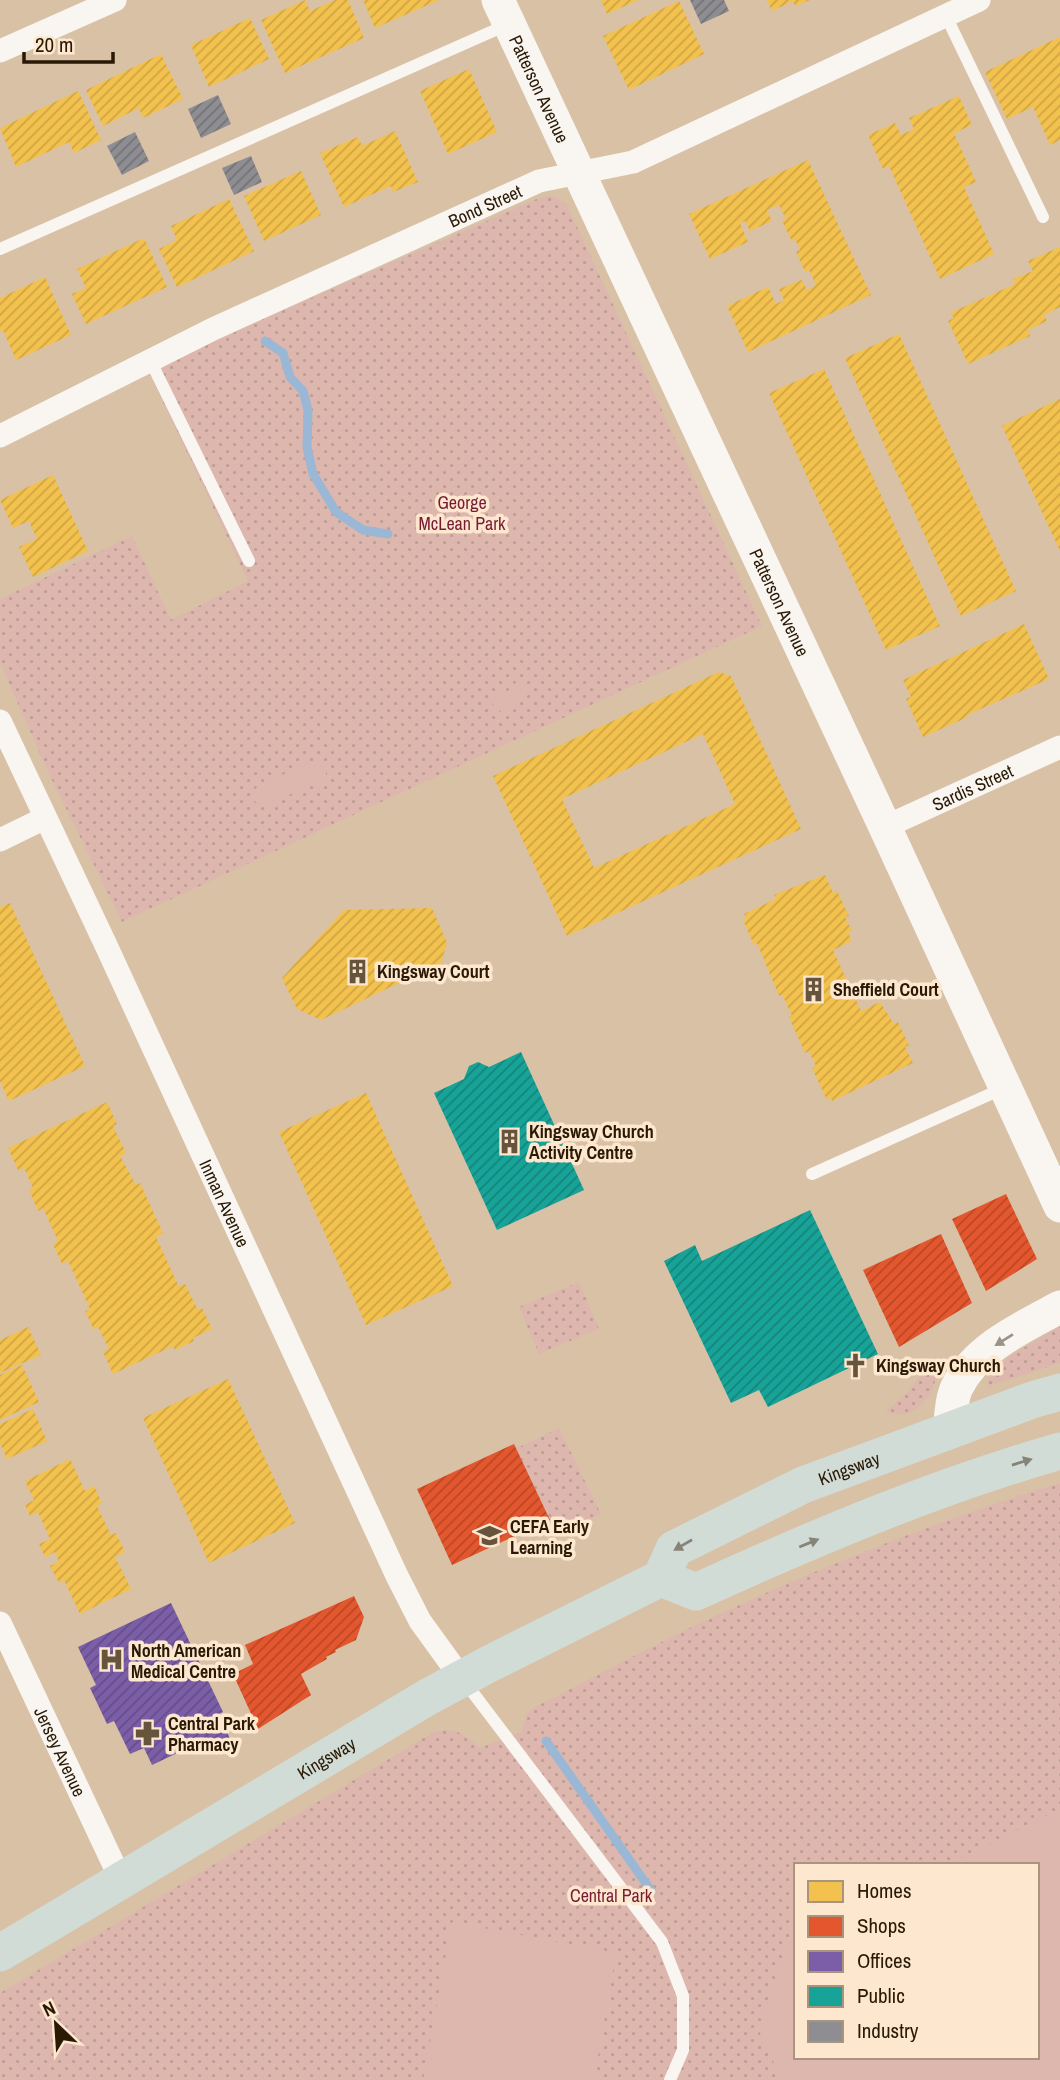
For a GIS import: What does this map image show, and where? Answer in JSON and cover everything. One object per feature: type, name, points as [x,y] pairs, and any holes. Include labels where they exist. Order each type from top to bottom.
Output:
[{"type":"main road","name":"Kingsway","points":[[0,1953],[462,1679],[661,1578],[674,1549],[803,1485],[1060,1392]]},
{"type":"main road","points":[[661,1578],[696,1592],[875,1516],[1016,1464],[1060,1451]]},
{"type":"street","points":[[0,51],[116,0]]},
{"type":"street","name":"Bond Street","points":[[0,436],[213,329],[540,181],[633,162],[979,0]]},
{"type":"street","name":"Patterson Avenue","points":[[504,12],[1060,1206]]},
{"type":"street","name":"Inman Avenue","points":[[0,721],[393,1568],[421,1621],[462,1679]]},
{"type":"street","name":"Sardis Street","points":[[885,827],[1060,747]]},
{"type":"street","points":[[0,839],[46,818]]},
{"type":"street","points":[[949,1430],[955,1390],[968,1369],[985,1352],[1060,1307]]},
{"type":"street","name":"Jersey Avenue","points":[[0,1623],[121,1880]]},
{"type":"lane","points":[[0,249],[504,12]]},
{"type":"lane","points":[[946,16],[1043,217]]},
{"type":"lane","points":[[150,360],[249,561]]},
{"type":"lane","points":[[811,1174],[1005,1088]]},
{"type":"lane","points":[[462,1679],[662,1942],[682,1996],[683,2050],[670,2080]]},
{"type":"green space","name":"George McLean Park","points":[[551,196],[566,203],[762,626],[122,922],[49,774],[0,663],[0,599],[132,536],[171,620],[248,581],[150,375],[187,354],[254,323],[539,198]]},
{"type":"green space","points":[[520,682],[525,691],[520,704],[512,711],[502,713],[490,701],[491,691],[508,691],[513,684]]},
{"type":"green space","points":[[319,762],[326,772],[326,778],[271,805],[261,806],[254,801],[252,792],[261,783],[287,773],[298,763]]},
{"type":"green space","points":[[579,1282],[599,1329],[539,1354],[519,1307]]},
{"type":"green space","points":[[1060,1326],[1060,1363],[989,1386],[987,1382],[993,1372],[1010,1356]]},
{"type":"green space","points":[[935,1357],[935,1381],[922,1404],[905,1414],[885,1411],[903,1397]]},
{"type":"green space","points":[[559,1428],[601,1514],[556,1535],[515,1449]]},
{"type":"green space","name":"Central Park","points":[[1060,1483],[1060,2080],[0,2080],[0,1993],[432,1733],[446,1730],[458,1732],[479,1748],[522,1732],[526,1714],[533,1708],[694,1626],[783,1585],[967,1513]]},
{"type":"green space","points":[[1060,1809],[1060,2080],[782,2080],[759,2031],[786,1945],[794,1941],[794,2059],[1039,2059],[1039,1863],[951,1863]]},
{"type":"green space","points":[[452,1922],[616,1953],[594,2080],[423,2080]]},
{"type":"building: Homes","points":[[305,0],[310,11],[335,0],[348,0],[364,38],[285,73],[261,20]]},
{"type":"building: Homes","points":[[363,0],[439,0],[375,28]]},
{"type":"building: Homes","points":[[601,0],[638,0],[607,14]]},
{"type":"building: Homes","points":[[767,0],[810,0],[795,6],[793,1],[772,11]]},
{"type":"building: Homes","points":[[679,1],[704,54],[629,90],[603,36]]},
{"type":"building: Homes","points":[[250,18],[269,59],[209,87],[191,45]]},
{"type":"building: Homes","points":[[1060,37],[1060,140],[1050,145],[1033,107],[1007,119],[985,72]]},
{"type":"building: Homes","points":[[161,54],[183,99],[143,118],[139,108],[103,126],[86,90]]},
{"type":"building: Homes","points":[[469,69],[497,132],[448,154],[420,91]]},
{"type":"building: Homes","points":[[78,91],[101,140],[74,153],[69,142],[16,167],[0,128]]},
{"type":"building: Homes","points":[[959,96],[972,125],[954,133],[976,182],[964,187],[994,254],[940,279],[889,166],[883,169],[868,135],[895,123],[901,135],[914,129],[909,118]]},
{"type":"building: Homes","points":[[395,131],[418,182],[393,192],[391,186],[344,207],[320,153],[358,137],[362,146]]},
{"type":"building: Homes","points":[[808,160],[871,295],[748,352],[727,306],[768,287],[776,304],[784,300],[779,289],[802,280],[807,290],[816,285],[809,270],[805,272],[796,252],[800,250],[782,221],[786,219],[779,205],[767,210],[772,221],[750,231],[745,221],[740,223],[748,242],[710,259],[689,214]]},
{"type":"building: Homes","points":[[301,171],[321,215],[264,241],[244,196]]},
{"type":"building: Homes","points":[[229,199],[254,251],[177,287],[159,249],[177,240],[171,226]]},
{"type":"building: Homes","points":[[144,238],[167,287],[86,324],[72,294],[86,288],[77,269]]},
{"type":"building: Homes","points":[[1060,247],[1060,307],[1044,315],[1047,321],[1028,330],[1030,336],[968,364],[948,321],[954,318],[950,313],[1015,284],[1013,279],[1033,271],[1028,261]]},
{"type":"building: Homes","points":[[45,277],[71,335],[16,360],[3,330],[0,332],[0,298]]},
{"type":"building: Homes","points":[[899,334],[1016,591],[961,616],[845,358]]},
{"type":"building: Homes","points":[[824,369],[940,626],[886,650],[769,393]]},
{"type":"building: Homes","points":[[1060,399],[1060,551],[1002,426]]},
{"type":"building: Homes","points":[[53,475],[88,551],[33,577],[19,547],[37,539],[29,521],[13,528],[0,500]]},
{"type":"building: Homes","points":[[1024,624],[1049,679],[923,737],[906,699],[911,697],[903,680]]},
{"type":"building: Homes","points":[[719,672],[731,676],[801,829],[567,936],[493,776]],"holes":[[[703,734],[735,804],[594,868],[562,799]]]},
{"type":"building: Homes","name":"Sheffield Court","points":[[825,875],[833,893],[837,891],[849,916],[845,917],[852,931],[848,933],[852,941],[833,950],[861,1011],[880,1002],[894,1024],[898,1022],[909,1045],[905,1047],[913,1063],[832,1101],[831,1098],[827,1100],[812,1068],[816,1066],[809,1051],[805,1053],[782,994],[779,996],[757,943],[754,945],[743,920],[746,918],[744,914],[776,899],[774,895]]},
{"type":"building: Homes","points":[[10,903],[85,1066],[9,1101],[0,1081],[0,907]]},
{"type":"building: Homes","name":"Kingsway Court","points":[[432,908],[447,943],[441,963],[321,1020],[297,1009],[282,978],[344,910]]},
{"type":"building: Homes","points":[[366,1093],[453,1286],[366,1325],[279,1132]]},
{"type":"building: Homes","points":[[107,1102],[117,1124],[113,1126],[126,1153],[120,1156],[136,1185],[140,1183],[163,1233],[156,1237],[179,1287],[185,1284],[198,1310],[202,1308],[212,1329],[175,1350],[173,1346],[113,1374],[103,1352],[109,1349],[98,1327],[94,1330],[85,1311],[90,1309],[68,1261],[62,1264],[53,1244],[58,1241],[43,1208],[38,1211],[29,1190],[33,1188],[24,1168],[18,1170],[8,1148]]},
{"type":"building: Homes","points":[[28,1327],[41,1355],[0,1373],[0,1340]]},
{"type":"building: Homes","points":[[22,1365],[39,1402],[0,1420],[0,1375]]},
{"type":"building: Homes","points":[[228,1379],[295,1523],[209,1563],[143,1418]]},
{"type":"building: Homes","points":[[33,1409],[47,1441],[7,1459],[0,1443],[0,1424]]},
{"type":"building: Homes","points":[[70,1459],[85,1491],[94,1486],[102,1503],[97,1506],[111,1535],[116,1533],[125,1552],[115,1557],[131,1589],[80,1614],[64,1580],[59,1583],[50,1566],[59,1562],[55,1552],[45,1557],[39,1544],[50,1539],[38,1512],[30,1516],[25,1505],[34,1500],[25,1481]]},
{"type":"building: Shops","points":[[1006,1194],[1037,1259],[986,1291],[952,1219]]},
{"type":"building: Shops","points":[[941,1234],[972,1303],[899,1347],[863,1270]]},
{"type":"building: Shops","points":[[514,1444],[550,1520],[452,1565],[417,1489]]},
{"type":"building: Shops","points":[[354,1596],[364,1617],[356,1640],[335,1650],[327,1659],[301,1674],[311,1695],[258,1729],[233,1674],[253,1664],[245,1645]]},
{"type":"building: Offices","points":[[171,1603],[223,1712],[219,1714],[231,1741],[215,1748],[209,1738],[152,1765],[144,1748],[130,1754],[114,1721],[107,1724],[90,1688],[96,1685],[78,1647]]},
{"type":"building: Public","name":"Kingsway Church Activity Centre","points":[[521,1052],[584,1190],[497,1230],[434,1093],[464,1079],[469,1066],[478,1062],[489,1067]]},
{"type":"building: Public","points":[[810,1210],[878,1354],[768,1407],[759,1390],[731,1403],[664,1261],[695,1245],[702,1261]]},
{"type":"building: Industry","points":[[690,0],[724,0],[729,11],[701,24]]},
{"type":"building: Industry","points":[[218,95],[231,124],[201,138],[188,109]]},
{"type":"building: Industry","points":[[135,132],[149,161],[122,175],[107,146]]},
{"type":"building: Industry","points":[[251,156],[262,182],[234,195],[222,168]]},
{"type":"waterway","points":[[265,341],[283,353],[290,377],[303,391],[308,410],[307,447],[313,474],[336,512],[363,530],[388,534]]},
{"type":"waterway","points":[[546,1741],[652,1892]]},
{"type":"place","name":"Kingsway Court","points":[[357,971]]},
{"type":"place","name":"Sheffield Court","points":[[813,989]]},
{"type":"place","name":"Kingsway Church Activity Centre","points":[[509,1141]]},
{"type":"place","name":"Kingsway Church","points":[[856,1365]]},
{"type":"place","name":"CEFA Early Learning","points":[[490,1536]]},
{"type":"place","name":"North American Medical Centre","points":[[111,1660]]},
{"type":"place","name":"Central Park Pharmacy","points":[[148,1733]]}]
